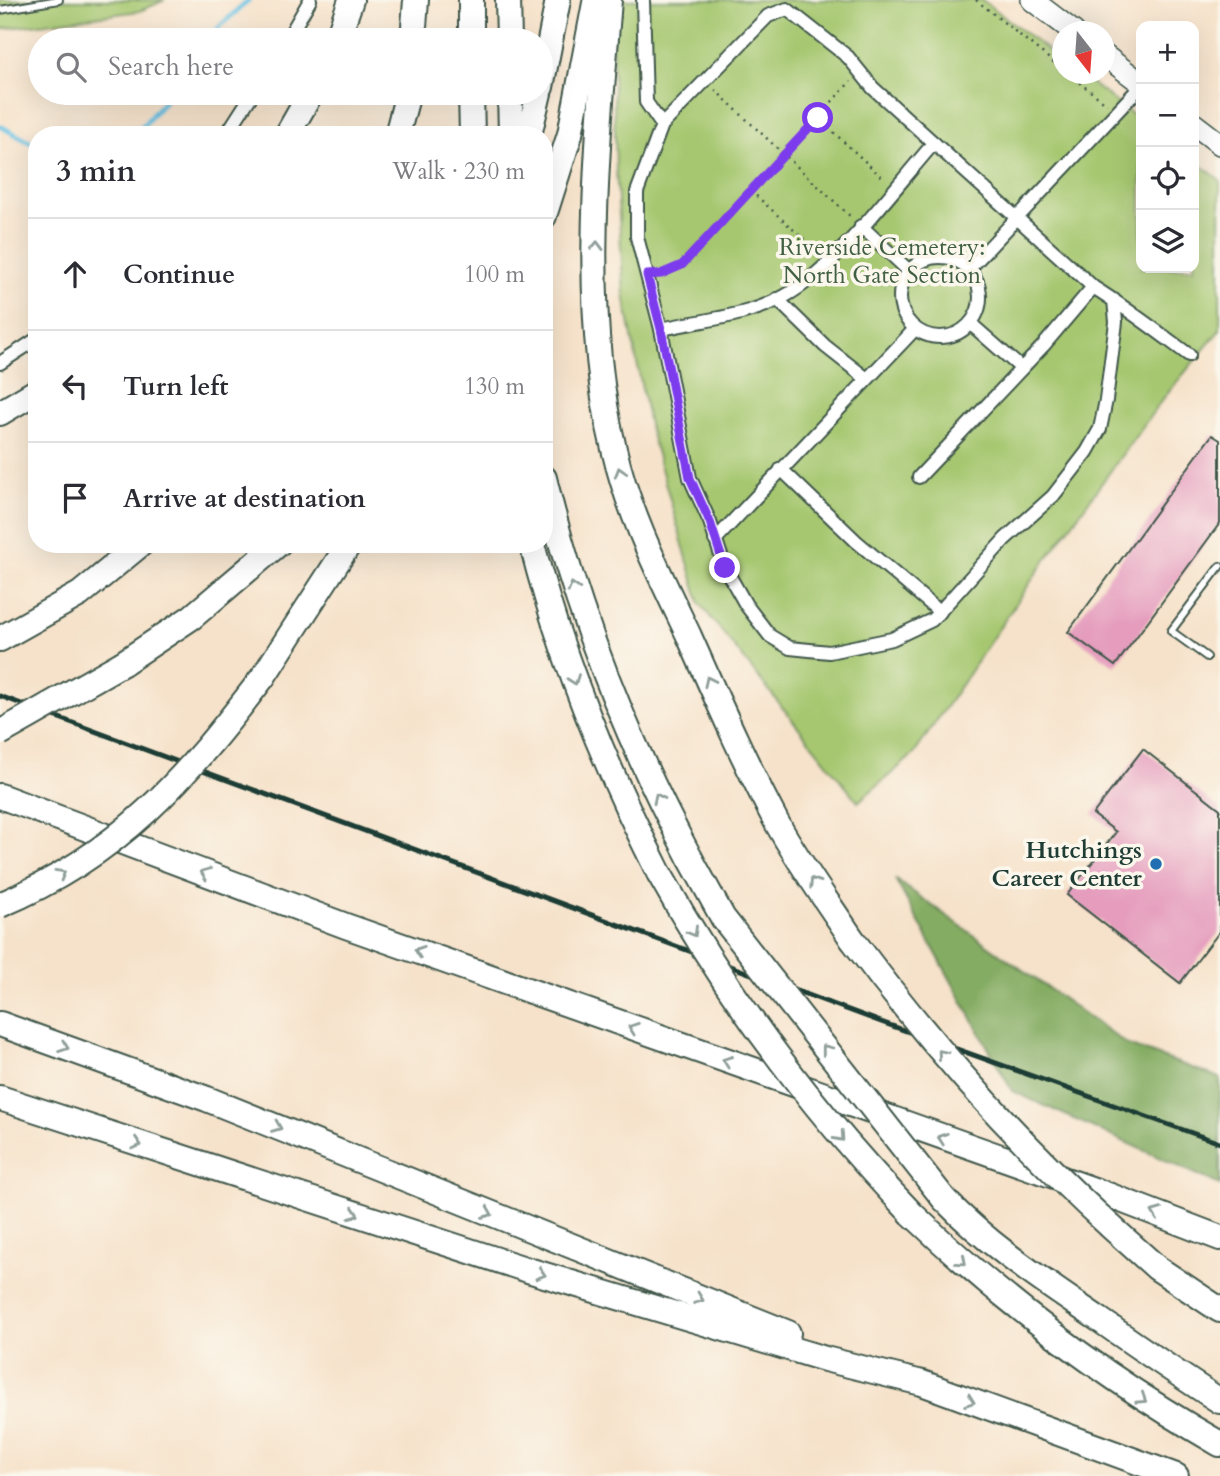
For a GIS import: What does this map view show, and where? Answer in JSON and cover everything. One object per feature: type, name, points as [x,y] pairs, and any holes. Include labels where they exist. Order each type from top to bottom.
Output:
[{"type":"highway","points":[[341,28],[351,0]]},
{"type":"highway","points":[[414,28],[416,0]]},
{"type":"highway","points":[[471,0],[471,28]]},
{"type":"highway","points":[[508,0],[509,28]]},
{"type":"highway","points":[[553,28],[558,0]]},
{"type":"highway","points":[[553,188],[570,134],[595,0]]},
{"type":"highway","points":[[609,0],[601,106],[597,320],[613,448],[631,508],[657,570],[778,824],[852,939],[917,1024],[990,1108],[1110,1226],[1157,1268],[1220,1310]]},
{"type":"highway","points":[[292,126],[304,105]]},
{"type":"highway","points":[[399,126],[405,105]]},
{"type":"highway","points":[[471,105],[472,126]]},
{"type":"highway","points":[[511,105],[512,126]]},
{"type":"highway","points":[[530,126],[536,105]]},
{"type":"highway","points":[[0,412],[28,396]]},
{"type":"highway","points":[[553,512],[574,590],[613,699],[642,764],[723,918],[944,1199],[968,1224],[1142,1352],[1220,1401]]},
{"type":"highway","points":[[0,639],[80,594],[130,553]]},
{"type":"highway","points":[[0,733],[123,663],[192,617],[267,553]]},
{"type":"highway","points":[[0,905],[74,867],[148,811],[198,762],[263,677],[343,553]]},
{"type":"highway","points":[[534,553],[552,616],[589,721],[659,873],[706,954],[757,1032],[831,1126],[912,1214],[964,1263],[1047,1332],[1145,1401],[1220,1444]]},
{"type":"highway","points":[[0,796],[346,926],[1108,1195],[1220,1238]]},
{"type":"highway","points":[[0,1024],[206,1099],[692,1296],[1176,1476]]},
{"type":"highway","points":[[0,1098],[528,1270],[825,1360],[922,1383]]},
{"type":"main road","points":[[1032,0],[1060,21]]},
{"type":"main road","points":[[1115,64],[1136,80]]},
{"type":"main road","points":[[1199,128],[1220,144]]},
{"type":"street","points":[[294,28],[310,0]]},
{"type":"street","points":[[643,0],[646,102],[662,125]]},
{"type":"street","points":[[1114,300],[1116,322],[1100,429],[1076,468],[1053,496],[1005,539],[932,620],[892,639],[857,648],[829,652],[789,648],[770,636],[746,605],[725,568],[690,478],[661,329],[637,237],[637,192],[662,125],[768,16],[787,9],[840,50],[873,88],[1093,287],[1114,300],[1189,355]]},
{"type":"street","points":[[969,269],[1136,90]]},
{"type":"street","points":[[232,126],[245,105]]},
{"type":"street","points":[[661,329],[744,313],[778,299],[809,280],[934,143]]},
{"type":"street","points":[[861,226],[909,271]]},
{"type":"street","points":[[945,257],[969,269],[976,279],[980,302],[971,324],[950,337],[937,338],[915,329],[901,308],[899,295],[909,271],[932,258],[945,257]]},
{"type":"street","points":[[919,477],[1093,287]]},
{"type":"street","points":[[778,299],[825,346],[867,379]]},
{"type":"street","points":[[971,324],[1021,368]]},
{"type":"street","points":[[715,540],[915,329]]},
{"type":"street","points":[[0,363],[28,345]]},
{"type":"street","points":[[781,470],[856,541],[940,612]]},
{"type":"lane","points":[[0,10],[59,0]]},
{"type":"lane","points":[[1207,657],[1171,631],[1220,566]]},
{"type":"path","points":[[976,0],[1052,61]]},
{"type":"path","points":[[647,275],[661,274],[682,265],[860,71]]},
{"type":"path","points":[[704,80],[861,226]]},
{"type":"path","points":[[1081,84],[1117,112]]},
{"type":"path","points":[[818,118],[894,188]]},
{"type":"path","points":[[751,191],[828,261]]},
{"type":"green space","points":[[0,0],[165,0],[140,11],[0,29]]},
{"type":"green space","name":"Riverside Cemetery: North Gate Section","points":[[611,0],[982,0],[1052,53],[1052,84],[1092,84],[1136,117],[1136,273],[1199,273],[1199,164],[1220,180],[1220,330],[1162,400],[1040,568],[914,754],[858,802],[700,604],[650,430],[624,295],[616,169]]},
{"type":"green space","points":[[895,879],[1128,1045],[1220,1078],[1220,1185],[1012,1091]]},
{"type":"building","points":[[1212,435],[1220,440],[1220,523],[1115,666],[1068,632]]},
{"type":"building","name":"Hutchings Career Center","points":[[1143,749],[1220,809],[1220,931],[1180,983],[1067,895],[1116,832],[1093,814]]},
{"type":"waterway","points":[[219,28],[249,0]]},
{"type":"waterway","points":[[143,126],[161,105]]},
{"type":"waterway","points":[[0,126],[28,141]]},
{"type":"railway","points":[[0,696],[881,1022],[1220,1143]]},
{"type":"place","name":"Hutchings Career Center","points":[[1156,864]]},
{"type":"route","points":[[725,568],[710,522],[690,478],[661,329],[647,275],[661,274],[682,265],[818,118]]}]
